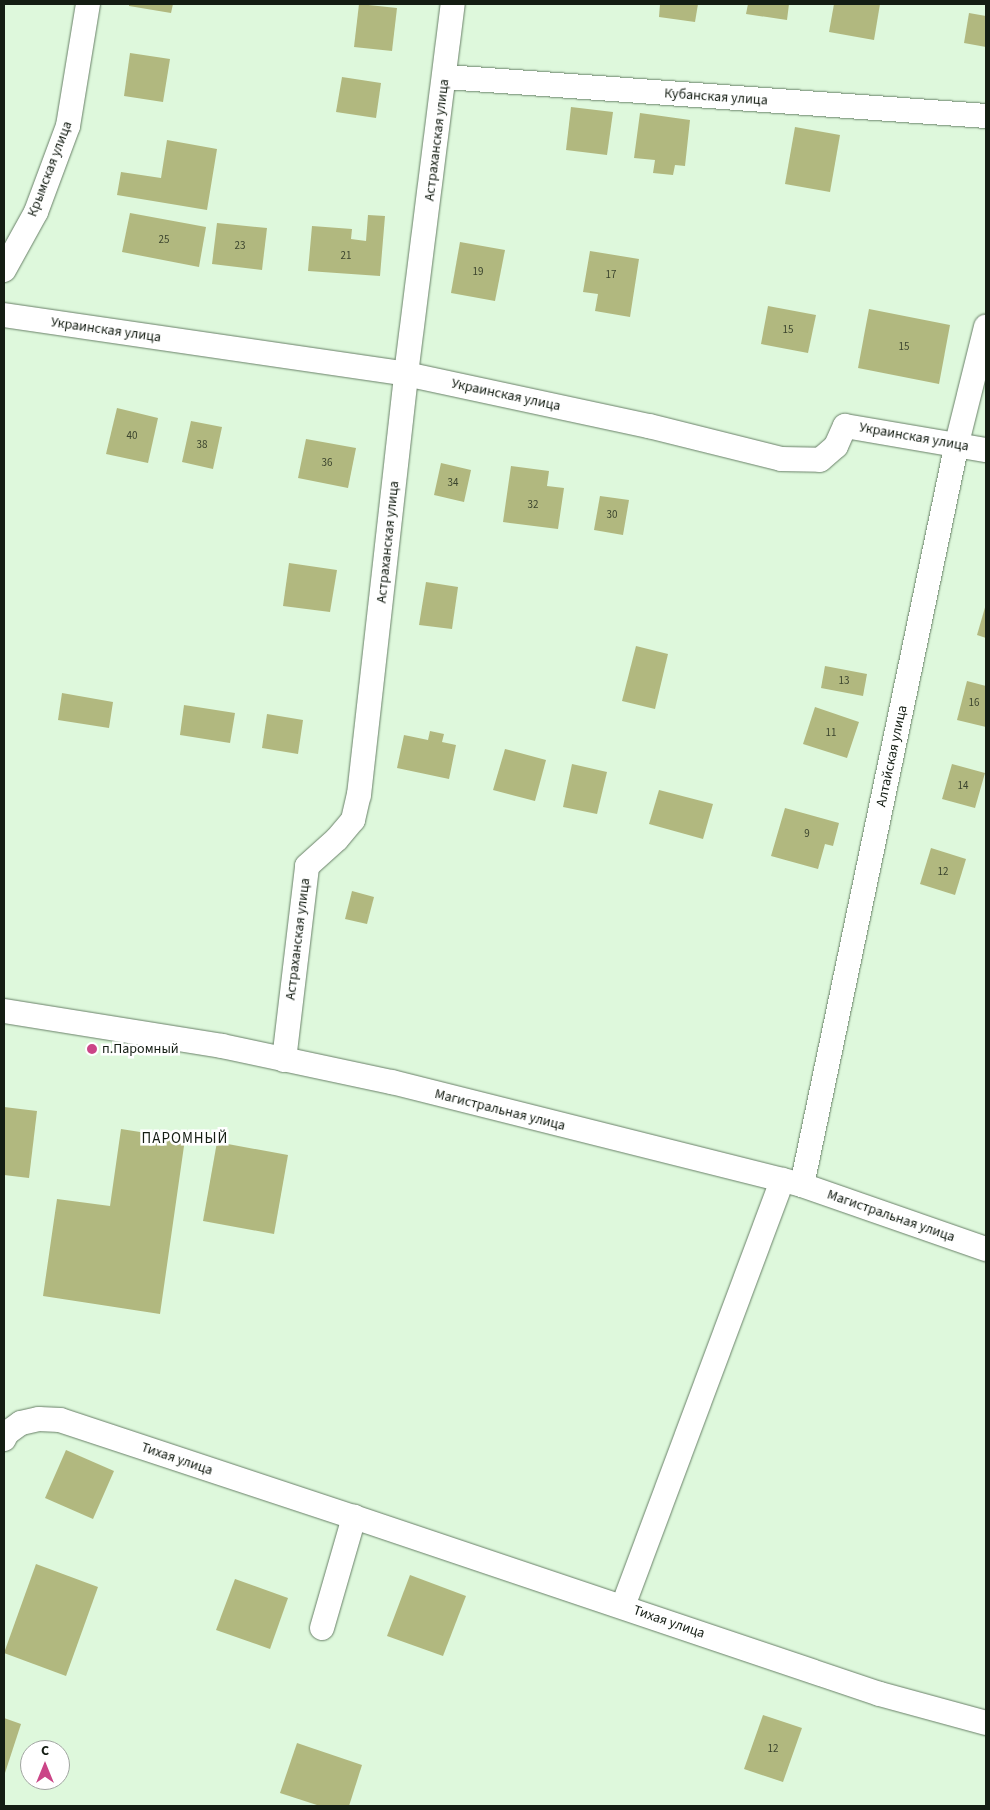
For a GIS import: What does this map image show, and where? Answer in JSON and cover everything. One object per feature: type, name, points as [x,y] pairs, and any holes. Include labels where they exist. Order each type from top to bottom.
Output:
[{"type":"street","name":"Крымская улица","points":[[4,270],[36,212],[68,126],[88,4]]},
{"type":"street","name":"Астраханская улица","points":[[284,1060],[307,866],[338,839],[353,820],[359,795],[406,374],[446,77],[453,4]]},
{"type":"street","name":"Кубанская улица","points":[[446,77],[986,116]]},
{"type":"street","name":"Украинская улица","points":[[4,315],[406,374],[649,426],[781,459],[820,460],[836,446],[845,426],[957,443],[986,450]]},
{"type":"street","name":"Алтайская улица","points":[[623,1606],[792,1183],[957,443],[986,327]]},
{"type":"street","name":"Магистральная улица","points":[[4,1011],[222,1046],[392,1082],[792,1183],[986,1249]]},
{"type":"street","name":"Тихая улица","points":[[4,1439],[7,1433],[21,1423],[39,1419],[60,1420],[623,1606],[880,1694],[986,1723]]},
{"type":"street","points":[[322,1628],[354,1517]]},
{"type":"building","points":[[129,4],[173,4],[171,13],[129,6]]},
{"type":"building","points":[[359,4],[397,8],[392,51],[354,47]]},
{"type":"building","points":[[660,4],[698,4],[695,22],[659,17]]},
{"type":"building","points":[[748,4],[789,4],[787,20],[746,14]]},
{"type":"building","points":[[834,4],[880,4],[874,40],[829,32]]},
{"type":"building","points":[[969,13],[986,16],[986,47],[964,43]]},
{"type":"building","points":[[130,53],[170,59],[163,102],[124,96]]},
{"type":"building","points":[[342,77],[381,83],[376,118],[336,112]]},
{"type":"building","points":[[571,107],[613,112],[607,155],[566,150]]},
{"type":"building","points":[[640,113],[690,120],[685,166],[675,165],[673,175],[653,173],[655,160],[634,158]]},
{"type":"building","points":[[795,127],[840,135],[830,192],[785,184]]},
{"type":"building","points":[[167,140],[217,149],[207,210],[117,195],[121,172],[161,178]]},
{"type":"building","points":[[130,213],[206,227],[199,267],[122,252]]},
{"type":"building","points":[[368,215],[385,216],[380,276],[308,271],[312,226],[352,229],[351,239],[366,241]]},
{"type":"building","points":[[217,223],[267,228],[262,270],[212,264]]},
{"type":"building","points":[[460,242],[505,250],[495,301],[451,293]]},
{"type":"building","points":[[590,251],[639,259],[630,317],[595,311],[598,294],[583,292]]},
{"type":"building","points":[[768,306],[816,315],[808,353],[761,344]]},
{"type":"building","points":[[869,309],[950,325],[939,384],[858,368]]},
{"type":"building","points":[[117,408],[158,418],[148,463],[106,454]]},
{"type":"building","points":[[191,421],[222,427],[213,469],[182,462]]},
{"type":"building","points":[[306,439],[356,448],[348,488],[298,478]]},
{"type":"building","points":[[441,463],[471,470],[464,502],[434,495]]},
{"type":"building","points":[[511,466],[549,471],[547,486],[564,488],[558,529],[503,522]]},
{"type":"building","points":[[600,496],[629,500],[623,535],[594,530]]},
{"type":"building","points":[[289,563],[337,570],[330,612],[283,606]]},
{"type":"building","points":[[426,582],[458,587],[452,629],[419,625]]},
{"type":"building","points":[[986,604],[986,638],[977,635]]},
{"type":"building","points":[[636,646],[668,654],[655,709],[622,701]]},
{"type":"building","points":[[825,666],[867,674],[863,696],[821,688]]},
{"type":"building","points":[[967,681],[986,686],[986,727],[957,720]]},
{"type":"building","points":[[62,693],[113,702],[109,728],[58,720]]},
{"type":"building","points":[[184,705],[235,713],[230,743],[180,735]]},
{"type":"building","points":[[815,707],[859,722],[847,758],[803,744]]},
{"type":"building","points":[[267,714],[303,720],[298,754],[262,748]]},
{"type":"building","points":[[430,731],[444,734],[442,742],[456,745],[449,779],[397,768],[404,735],[428,740]]},
{"type":"building","points":[[505,749],[546,760],[535,801],[493,790]]},
{"type":"building","points":[[572,764],[607,772],[597,814],[563,807]]},
{"type":"building","points":[[952,764],[985,773],[975,808],[942,799]]},
{"type":"building","points":[[659,790],[713,804],[703,839],[649,824]]},
{"type":"building","points":[[785,808],[839,823],[833,846],[825,844],[818,869],[771,856]]},
{"type":"building","points":[[931,848],[966,859],[955,895],[920,884]]},
{"type":"building","points":[[352,891],[374,897],[367,924],[345,919]]},
{"type":"building","points":[[4,1107],[37,1111],[29,1178],[4,1175]]},
{"type":"building","points":[[121,1129],[185,1139],[160,1314],[43,1296],[57,1199],[110,1206]]},
{"type":"building","points":[[217,1142],[288,1155],[274,1234],[203,1221]]},
{"type":"building","points":[[66,1450],[114,1471],[93,1519],[45,1498]]},
{"type":"building","points":[[36,1564],[98,1587],[66,1676],[4,1653]]},
{"type":"building","points":[[410,1575],[466,1596],[443,1656],[387,1636]]},
{"type":"building","points":[[235,1579],[288,1598],[270,1649],[216,1630]]},
{"type":"building","points":[[763,1715],[802,1728],[783,1782],[744,1769]]},
{"type":"building","points":[[4,1718],[21,1724],[4,1776]]},
{"type":"building","points":[[297,1743],[362,1765],[349,1806],[320,1806],[280,1793]]},
{"type":"place","name":"п.Паромный","points":[[92,1049]]},
{"type":"district","name":"ПАРОМНЫЙ","points":[[185,1139]]}]
